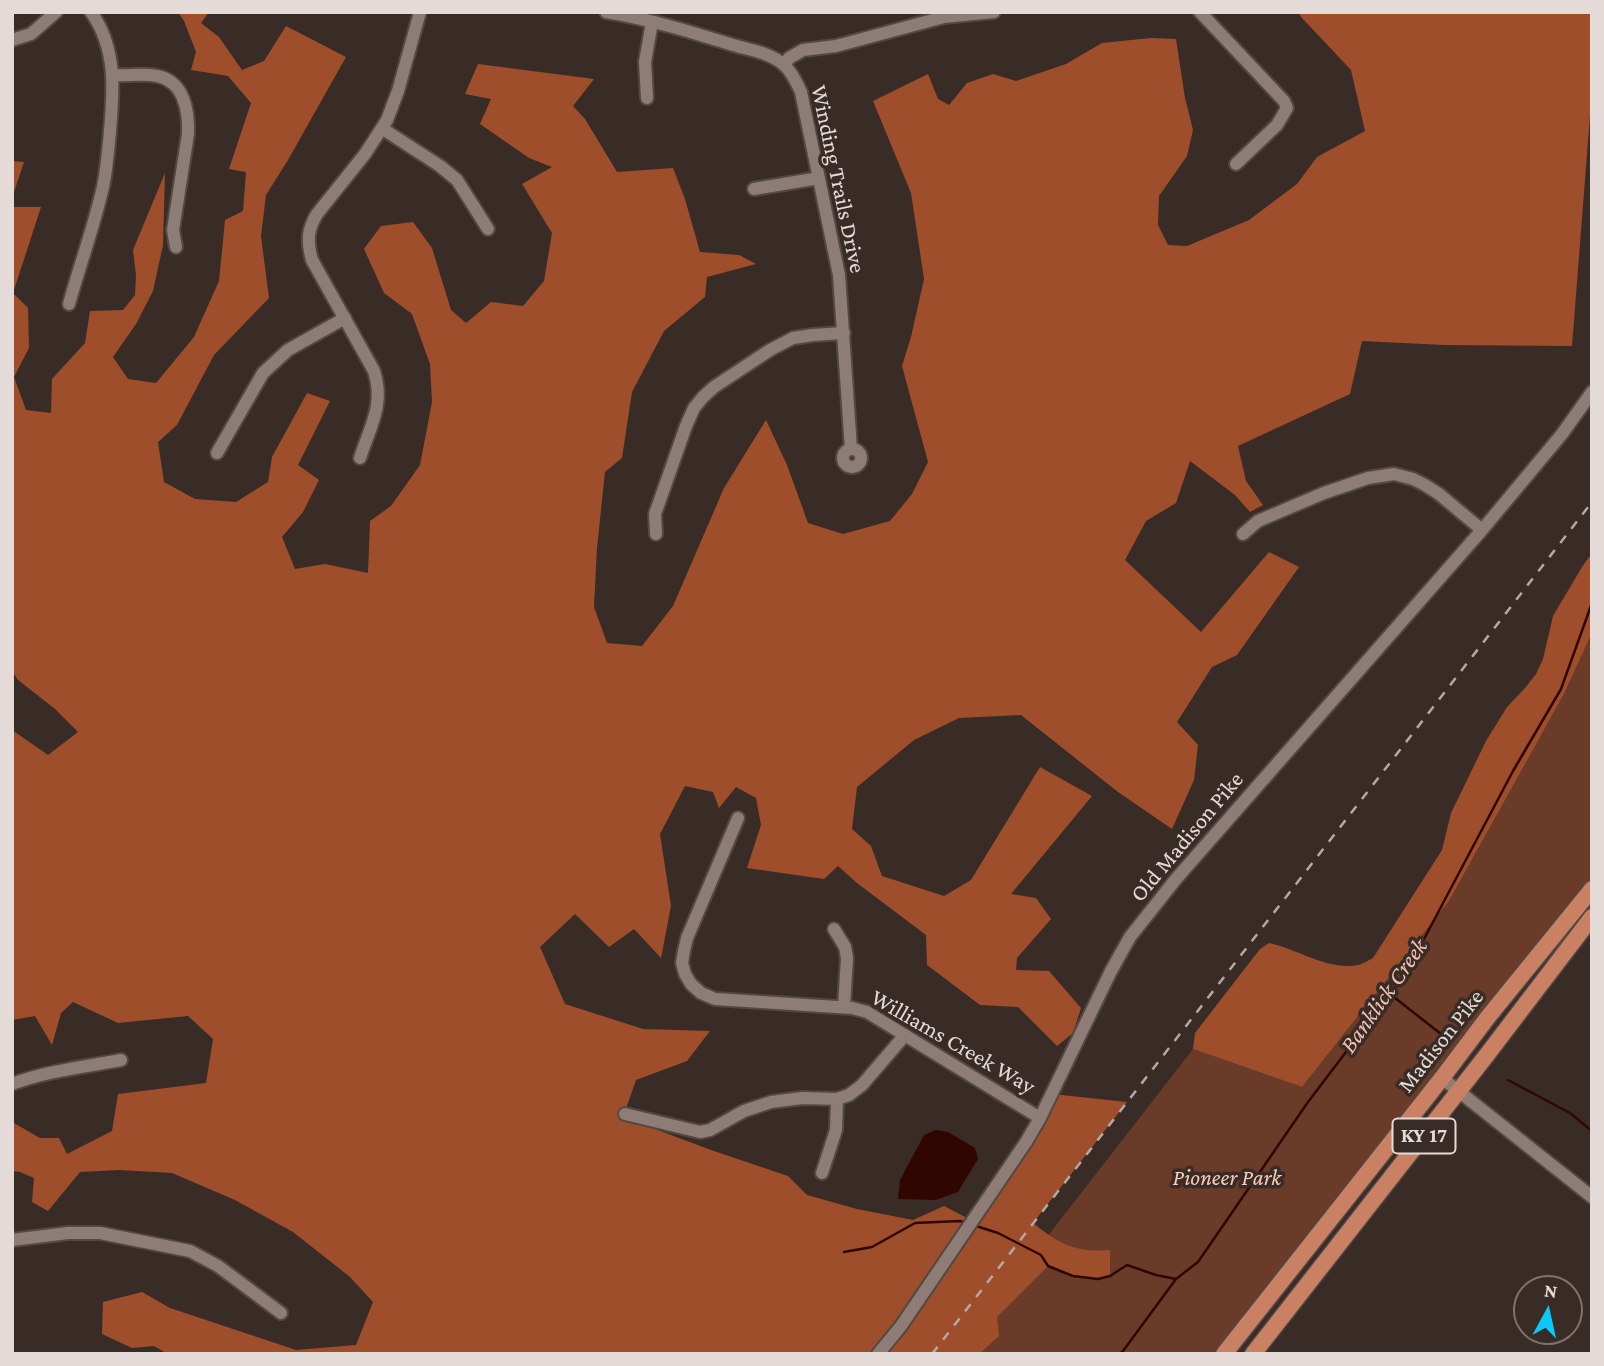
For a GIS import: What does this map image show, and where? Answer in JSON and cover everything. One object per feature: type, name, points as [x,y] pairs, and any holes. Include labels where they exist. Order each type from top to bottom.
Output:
[{"type":"main road","name":"Madison Pike","points":[[1224,1354],[1488,1017],[1592,889]]},
{"type":"main road","name":"Madison Pike","points":[[1253,1354],[1592,917]]},
{"type":"street","points":[[12,40],[31,34],[56,12]]},
{"type":"street","points":[[69,304],[103,186],[113,98],[113,75],[105,38],[91,12]]},
{"type":"street","points":[[359,458],[377,408],[379,388],[374,371],[312,260],[307,239],[317,214],[383,129],[398,91],[421,12]]},
{"type":"street","name":"Winding Trails Drive","points":[[606,12],[762,53],[784,65],[802,92],[839,275],[851,449]]},
{"type":"street","points":[[784,65],[789,58],[803,50],[836,46],[944,17],[994,12]]},
{"type":"street","points":[[1200,12],[1284,101],[1287,108],[1277,125],[1236,164]]},
{"type":"street","points":[[647,98],[645,62],[652,22]]},
{"type":"street","points":[[113,75],[162,77],[176,86],[184,99],[188,124],[173,230],[176,247]]},
{"type":"street","points":[[383,129],[457,180],[488,229]]},
{"type":"street","points":[[754,189],[819,178]]},
{"type":"street","points":[[217,453],[263,373],[288,350],[345,318]]},
{"type":"street","points":[[656,534],[655,514],[686,426],[694,408],[703,397],[770,350],[793,338],[844,333]]},
{"type":"street","name":"Old Madison Pike","points":[[878,1354],[901,1326],[985,1204],[1040,1118],[1111,971],[1134,933],[1176,878],[1482,530],[1562,434],[1592,392]]},
{"type":"street","points":[[1243,534],[1258,521],[1325,494],[1368,478],[1394,474],[1425,485],[1482,530]]},
{"type":"street","name":"Williams Creek Way","points":[[738,818],[687,938],[682,963],[691,984],[701,993],[715,999],[844,1007],[867,1012],[1040,1118]]},
{"type":"street","points":[[834,929],[848,958],[844,1007]]},
{"type":"street","points":[[625,1114],[700,1132],[710,1130],[744,1111],[771,1102],[802,1098],[836,1100],[849,1096],[862,1086],[905,1035]]},
{"type":"street","points":[[12,1084],[50,1073],[121,1060]]},
{"type":"street","points":[[1442,1078],[1592,1197]]},
{"type":"street","points":[[822,1173],[836,1130],[836,1100]]},
{"type":"street","points":[[12,1240],[92,1233],[190,1251],[218,1266],[281,1314]]},
{"type":"green space","name":"Pioneer Park","points":[[1592,633],[1592,889],[1224,1354],[956,1354],[1193,1049],[1302,1087],[1449,901],[1564,694]]},
{"type":"shaded area","points":[[178,12],[209,12],[201,23],[219,37],[242,70],[264,61],[286,26],[346,57],[266,195],[261,236],[269,298],[214,355],[177,425],[158,442],[164,482],[195,499],[236,502],[268,482],[272,457],[307,393],[330,401],[298,465],[319,480],[303,512],[282,537],[295,569],[325,564],[368,573],[370,521],[391,506],[420,465],[432,402],[430,364],[412,314],[384,293],[364,249],[381,226],[413,222],[432,248],[451,310],[466,323],[491,302],[523,306],[544,281],[552,233],[522,184],[552,167],[529,158],[480,124],[491,99],[465,94],[478,64],[594,79],[573,106],[585,119],[617,172],[673,168],[700,252],[739,255],[756,264],[707,277],[705,297],[664,331],[632,392],[622,458],[605,472],[594,607],[607,643],[642,646],[673,606],[724,488],[766,420],[787,465],[808,523],[843,534],[890,521],[912,494],[928,462],[902,366],[924,279],[911,193],[873,101],[928,74],[938,99],[949,105],[967,83],[993,74],[1016,81],[1066,64],[1102,43],[1151,38],[1176,39],[1193,130],[1187,156],[1159,196],[1158,225],[1168,245],[1187,246],[1249,220],[1297,184],[1317,157],[1365,131],[1351,70],[1298,12],[1592,12],[1592,90],[1572,346],[1362,341],[1350,394],[1238,446],[1246,481],[1263,505],[1250,512],[1235,495],[1190,461],[1176,503],[1146,521],[1125,560],[1201,632],[1269,552],[1299,567],[1237,655],[1212,667],[1177,722],[1198,745],[1194,780],[1172,829],[1118,792],[1021,715],[959,718],[914,740],[857,787],[852,829],[871,846],[882,876],[944,896],[971,880],[1040,767],[1092,796],[1011,894],[1036,898],[1051,919],[1017,958],[1016,970],[1049,971],[1081,1008],[1073,1033],[1057,1046],[1018,1007],[980,1005],[927,965],[926,935],[838,866],[824,879],[747,868],[761,825],[756,798],[736,787],[719,808],[713,792],[685,786],[660,834],[671,906],[661,958],[634,929],[609,947],[575,914],[540,947],[565,1004],[643,1029],[710,1031],[687,1061],[636,1080],[623,1117],[788,1176],[807,1195],[857,1209],[913,1220],[944,1206],[973,1221],[1052,1094],[1127,1102],[1033,1223],[1051,1237],[1069,1246],[1087,1250],[1110,1250],[1110,1276],[1086,1278],[1048,1266],[997,1317],[999,1336],[979,1354],[168,1354],[154,1346],[132,1348],[102,1334],[103,1302],[142,1292],[170,1308],[296,1350],[356,1345],[373,1302],[350,1277],[293,1232],[235,1200],[172,1173],[119,1170],[80,1172],[48,1211],[32,1202],[34,1178],[12,1171],[14,1123],[40,1138],[59,1138],[67,1154],[112,1131],[118,1094],[206,1083],[213,1039],[188,1016],[118,1023],[73,1002],[61,1013],[52,1045],[35,1016],[12,1020],[12,733],[15,732],[48,755],[78,732],[55,709],[18,680],[12,671],[12,207],[41,207],[13,293],[28,308],[29,348],[14,377],[26,410],[51,413],[52,379],[85,343],[90,311],[123,310],[135,295],[133,250],[165,173],[163,245],[153,291],[136,324],[113,357],[128,379],[156,383],[194,337],[219,281],[225,220],[243,211],[246,172],[229,169],[251,103],[228,76],[191,70],[196,52]]},
{"type":"shaded area","points":[[12,161],[24,162],[12,198]]},
{"type":"shaded area","points":[[1592,556],[1592,633],[1564,694],[1449,901],[1302,1087],[1193,1049],[1195,1033],[1260,949],[1269,943],[1336,965],[1358,965],[1373,958],[1442,850],[1451,813],[1486,741],[1507,707],[1536,674],[1543,659],[1553,616],[1582,567]]},
{"type":"shaded area","points":[[936,1130],[948,1132],[975,1148],[978,1159],[958,1192],[936,1200],[898,1199],[900,1180],[924,1135]]},
{"type":"waterway","name":"Banklick Creek","points":[[1119,1354],[1176,1279],[1198,1262],[1308,1102],[1406,973],[1513,771],[1561,689],[1592,603]]},
{"type":"waterway","points":[[1390,994],[1441,1034]]},
{"type":"waterway","points":[[1508,1080],[1570,1113],[1592,1131]]},
{"type":"waterway","points":[[844,1252],[872,1247],[915,1223],[966,1223]]},
{"type":"waterway","points":[[976,1226],[998,1233],[1041,1255],[1048,1266],[1073,1276],[1098,1279],[1110,1276],[1127,1265],[1176,1279]]},
{"type":"railway","points":[[932,1354],[1592,502]]}]
